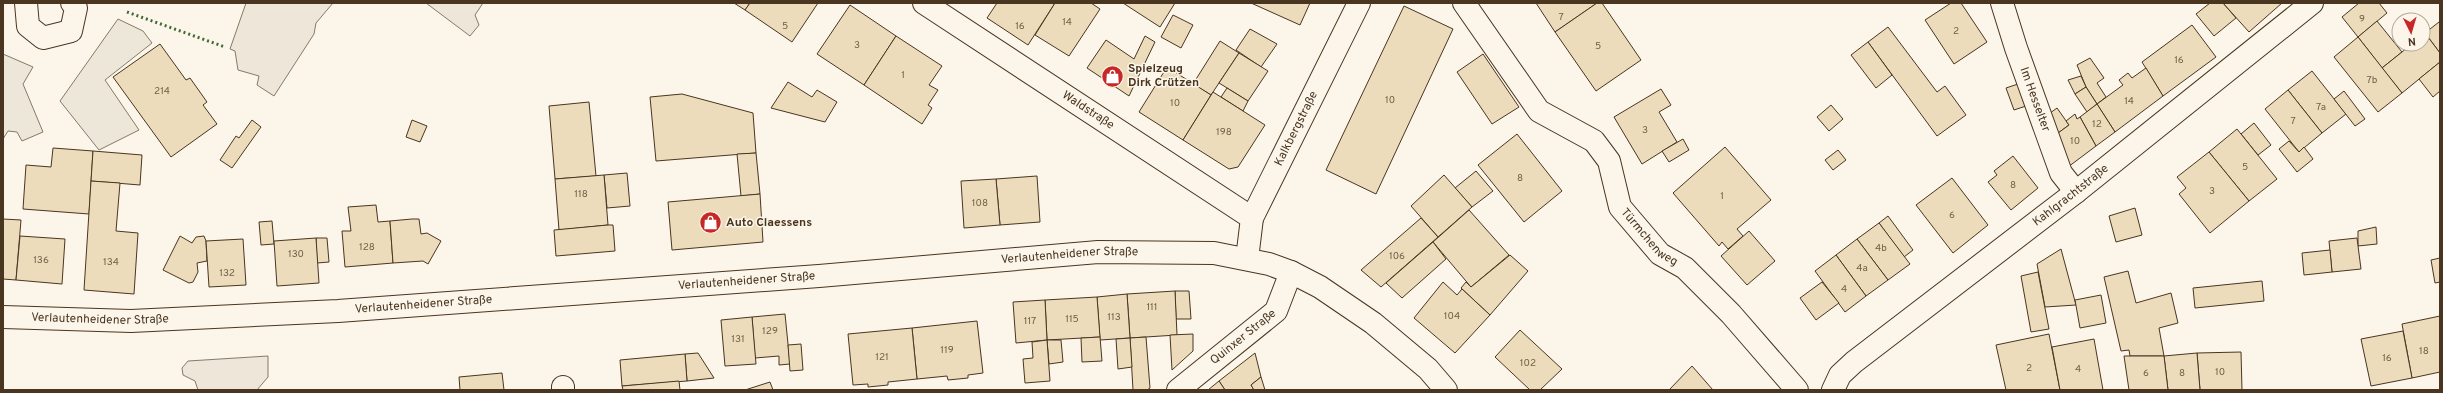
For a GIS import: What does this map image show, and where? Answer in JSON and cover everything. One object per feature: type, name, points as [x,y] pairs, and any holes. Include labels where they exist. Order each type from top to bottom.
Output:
[{"type":"street","points":[[26,3],[28,26],[43,38],[71,31],[76,8],[72,3]]},
{"type":"street","name":"Waldstraße","points":[[924,3],[1252,218]]},
{"type":"street","name":"Kalkbergstraße","points":[[1247,259],[1252,218],[1359,3]]},
{"type":"street","name":"Türmchenweg","points":[[1464,3],[1539,111],[1594,141],[1609,160],[1620,207],[1660,254],[1685,268],[1731,314],[1797,390]]},
{"type":"street","name":"Im Hesselter","points":[[2002,3],[2016,48],[2061,173],[2076,192]]},
{"type":"street","name":"Kahlgrachtstraße","points":[[1833,390],[1840,375],[1854,362],[2076,192],[2312,3]]},
{"type":"street","name":"Verlautenheidener Straße","points":[[3,317],[132,321],[338,311],[819,276],[1098,252],[1214,253],[1247,259],[1291,272],[1320,287],[1374,323],[1428,369],[1446,390]]},
{"type":"street","name":"Quinxer Straße","points":[[1178,390],[1276,311],[1291,272]]},
{"type":"shaded area","points":[[246,3],[333,3],[316,23],[314,34],[274,96],[257,85],[259,76],[238,70],[235,51],[230,49]]},
{"type":"shaded area","points":[[426,3],[483,3],[475,15],[479,25],[470,36]]},
{"type":"shaded area","points":[[118,19],[143,31],[152,43],[105,80],[139,130],[99,150],[60,101]]},
{"type":"shaded area","points":[[3,54],[33,67],[23,84],[43,132],[22,141],[17,132],[8,131],[3,139]]},
{"type":"shaded area","points":[[268,356],[268,377],[257,390],[198,390],[195,381],[183,375],[182,368],[188,361]]},
{"type":"building","points":[[734,3],[750,3],[745,10]]},
{"type":"building","points":[[750,3],[818,3],[792,42],[745,10]]},
{"type":"building","points":[[997,3],[1055,3],[1028,45],[987,18]]},
{"type":"building","points":[[1055,3],[1091,3],[1100,9],[1069,56],[1035,35]]},
{"type":"building","points":[[1123,3],[1175,3],[1160,27]]},
{"type":"building","points":[[1251,3],[1310,3],[1300,25]]},
{"type":"building","points":[[1536,3],[1597,3],[1555,32]]},
{"type":"building","points":[[1597,3],[1602,3],[1641,60],[1596,91],[1555,32]]},
{"type":"building","points":[[1951,3],[1961,3],[1987,42],[1954,64],[1925,20]]},
{"type":"building","points":[[2210,3],[2223,3],[2236,18],[2214,36],[2196,14]]},
{"type":"building","points":[[2223,3],[2282,3],[2249,32]]},
{"type":"building","points":[[2359,3],[2379,3],[2387,13],[2358,37],[2342,17]]},
{"type":"building","points":[[850,5],[896,36],[864,85],[817,54]]},
{"type":"building","points":[[1404,6],[1453,29],[1376,194],[1326,170]]},
{"type":"building","points":[[1173,15],[1193,25],[1181,48],[1161,37]]},
{"type":"building","points":[[2377,21],[2391,38],[2391,52],[2402,52],[2382,68],[2358,37]]},
{"type":"building","points":[[2439,22],[2440,53],[2431,41],[2431,28]]},
{"type":"building","points":[[2192,25],[2216,57],[2163,96],[2142,62]]},
{"type":"building","points":[[1888,27],[1937,92],[1945,86],[1966,115],[1937,136],[1868,42]]},
{"type":"building","points":[[1250,29],[1277,44],[1261,67],[1236,50]]},
{"type":"building","points":[[896,36],[942,66],[929,85],[938,90],[928,105],[932,108],[922,124],[864,85]]},
{"type":"building","points":[[1145,36],[1155,42],[1129,96],[1087,68],[1106,40],[1134,59]]},
{"type":"building","points":[[2358,37],[2402,93],[2378,112],[2334,57]]},
{"type":"building","points":[[1220,41],[1239,53],[1211,95],[1193,84]]},
{"type":"building","points":[[2431,41],[2440,53],[2440,62],[2402,93],[2382,68],[2402,52],[2431,52]]},
{"type":"building","points":[[1868,42],[1892,75],[1876,88],[1851,55]]},
{"type":"building","points":[[160,44],[186,80],[190,78],[207,102],[203,105],[217,124],[171,157],[113,77]]},
{"type":"building","points":[[1239,53],[1268,71],[1248,101],[1219,83]]},
{"type":"building","points":[[1483,54],[1519,107],[1492,124],[1457,72]]},
{"type":"building","points":[[2090,58],[2104,78],[2097,83],[2106,97],[2097,104],[2086,87],[2077,65]]},
{"type":"building","points":[[2440,62],[2440,91],[2433,97],[2419,79]]},
{"type":"building","points":[[1167,67],[1211,95],[1183,140],[1139,112]]},
{"type":"building","points":[[2146,68],[2163,96],[2115,132],[2097,104],[2123,85],[2119,80],[2128,73],[2132,78]]},
{"type":"building","points":[[2312,71],[2346,114],[2322,133],[2288,90]]},
{"type":"building","points":[[2081,76],[2086,87],[2075,94],[2068,80]]},
{"type":"building","points":[[788,82],[812,97],[817,90],[837,102],[825,122],[771,108]]},
{"type":"building","points":[[2018,84],[2026,106],[2014,110],[2006,88]]},
{"type":"building","points":[[2086,87],[2097,104],[2087,112],[2075,94]]},
{"type":"building","points":[[1227,88],[1248,101],[1243,111],[1221,97]]},
{"type":"building","points":[[1661,89],[1671,105],[1659,112],[1677,142],[1642,164],[1614,117]]},
{"type":"building","points":[[2288,90],[2322,133],[2299,152],[2265,109]]},
{"type":"building","points":[[2344,91],[2365,119],[2355,126],[2334,99]]},
{"type":"building","points":[[1213,92],[1265,125],[1238,167],[1229,169],[1183,140]]},
{"type":"building","points":[[682,94],[753,113],[756,153],[656,161],[650,97]]},
{"type":"building","points":[[589,102],[596,176],[555,179],[549,106]]},
{"type":"building","points":[[2097,104],[2115,132],[2096,146],[2080,117]]},
{"type":"building","points":[[1831,105],[1843,119],[1829,131],[1817,117]]},
{"type":"building","points":[[2057,108],[2069,125],[2054,136],[2046,116]]},
{"type":"building","points":[[2075,114],[2077,119],[2080,117],[2096,146],[2068,167],[2054,136],[2069,125],[2066,121]]},
{"type":"building","points":[[252,120],[261,127],[232,168],[220,160],[236,136],[239,138]]},
{"type":"building","points":[[412,120],[427,126],[420,142],[406,137]]},
{"type":"building","points":[[2254,123],[2271,145],[2258,155],[2241,134]]},
{"type":"building","points":[[2237,129],[2277,179],[2249,201],[2209,152]]},
{"type":"building","points":[[1517,134],[1562,191],[1524,222],[1478,165]]},
{"type":"building","points":[[1683,139],[1689,150],[1669,162],[1662,151]]},
{"type":"building","points":[[2289,141],[2299,152],[2304,147],[2313,159],[2297,172],[2279,149]]},
{"type":"building","points":[[1725,147],[1771,200],[1737,229],[1743,236],[1728,249],[1722,242],[1719,246],[1673,193]]},
{"type":"building","points":[[53,148],[93,151],[89,214],[23,209],[26,165],[51,167]]},
{"type":"building","points":[[1838,150],[1846,160],[1833,170],[1825,160]]},
{"type":"building","points":[[93,151],[142,155],[140,185],[91,181]]},
{"type":"building","points":[[2209,152],[2249,201],[2210,233],[2179,194],[2186,188],[2177,177]]},
{"type":"building","points":[[756,153],[760,194],[741,196],[737,154]]},
{"type":"building","points":[[2013,156],[2038,188],[2011,210],[1988,182],[1997,175],[1994,171]]},
{"type":"building","points":[[1476,171],[1493,191],[1472,207],[1455,188]]},
{"type":"building","points":[[627,173],[630,206],[607,208],[604,175]]},
{"type":"building","points":[[604,175],[608,225],[559,230],[555,179]]},
{"type":"building","points":[[1444,175],[1472,207],[1438,237],[1411,206]]},
{"type":"building","points":[[1037,176],[1040,222],[1000,225],[996,179]]},
{"type":"building","points":[[1952,178],[1988,225],[1953,253],[1916,205]]},
{"type":"building","points":[[996,179],[1000,225],[964,228],[961,181]]},
{"type":"building","points":[[91,181],[120,183],[116,231],[138,233],[134,294],[84,290]]},
{"type":"building","points":[[760,194],[763,242],[672,250],[668,202]]},
{"type":"building","points":[[376,205],[378,222],[390,221],[393,263],[345,267],[342,231],[351,231],[348,207]]},
{"type":"building","points":[[2135,208],[2142,235],[2116,242],[2109,216]]},
{"type":"building","points":[[1469,210],[1509,255],[1471,287],[1433,242]]},
{"type":"building","points":[[1888,216],[1913,250],[1904,257],[1879,223]]},
{"type":"building","points":[[1421,218],[1438,237],[1381,287],[1361,270]]},
{"type":"building","points":[[3,219],[21,220],[16,280],[3,279]]},
{"type":"building","points":[[419,219],[421,234],[427,233],[441,241],[428,264],[423,261],[393,263],[390,221]]},
{"type":"building","points":[[272,221],[274,244],[261,245],[259,222]]},
{"type":"building","points":[[1879,223],[1910,264],[1888,280],[1857,239]]},
{"type":"building","points":[[613,225],[615,251],[556,256],[554,230]]},
{"type":"building","points":[[2376,227],[2377,244],[2358,246],[2358,231]]},
{"type":"building","points":[[1749,231],[1775,261],[1747,285],[1721,256]]},
{"type":"building","points":[[20,236],[65,239],[62,284],[16,280]]},
{"type":"building","points":[[180,236],[192,243],[196,237],[204,236],[206,241],[207,261],[197,263],[198,272],[193,282],[189,283],[163,270]]},
{"type":"building","points":[[316,238],[327,238],[329,262],[317,263]]},
{"type":"building","points":[[316,238],[319,283],[277,286],[274,241]]},
{"type":"building","points":[[2357,238],[2361,269],[2332,272],[2329,241]]},
{"type":"building","points":[[243,239],[246,285],[209,287],[206,241]]},
{"type":"building","points":[[1857,239],[1888,280],[1866,296],[1836,255]]},
{"type":"building","points":[[1433,242],[1446,259],[1402,298],[1386,283]]},
{"type":"building","points":[[2061,249],[2076,305],[2045,307],[2037,264]]},
{"type":"building","points":[[2330,250],[2332,272],[2304,275],[2302,253]]},
{"type":"building","points":[[1510,255],[1528,271],[1490,315],[1461,288],[1466,282],[1471,287]]},
{"type":"building","points":[[1836,255],[1866,296],[1845,312],[1815,271]]},
{"type":"building","points":[[2440,258],[2440,282],[2435,283],[2431,260]]},
{"type":"building","points":[[2128,271],[2136,303],[2171,293],[2178,323],[2159,328],[2164,356],[2130,356],[2129,350],[2121,351],[2104,277]]},
{"type":"building","points":[[2038,272],[2049,329],[2031,332],[2021,276]]},
{"type":"building","points":[[2262,281],[2264,301],[2195,308],[2193,288]]},
{"type":"building","points":[[1443,282],[1457,295],[1462,289],[1490,315],[1455,353],[1414,318]]},
{"type":"building","points":[[1822,282],[1839,303],[1816,320],[1800,298]]},
{"type":"building","points":[[1175,291],[1189,291],[1191,319],[1176,319]]},
{"type":"building","points":[[1175,291],[1177,335],[1130,338],[1127,294]]},
{"type":"building","points":[[1127,294],[1130,338],[1100,340],[1097,297]]},
{"type":"building","points":[[2101,295],[2106,323],[2080,328],[2075,300]]},
{"type":"building","points":[[1097,297],[1100,337],[1047,340],[1045,300]]},
{"type":"building","points":[[1045,300],[1047,340],[1016,343],[1013,302]]},
{"type":"building","points":[[785,314],[790,364],[779,365],[779,356],[755,358],[752,317]]},
{"type":"building","points":[[2440,316],[2440,372],[2412,378],[2402,324]]},
{"type":"building","points":[[752,317],[756,364],[725,366],[721,320]]},
{"type":"building","points":[[977,321],[983,373],[968,375],[968,378],[948,380],[947,376],[917,379],[912,328]]},
{"type":"building","points":[[912,328],[917,379],[888,382],[888,385],[868,387],[868,384],[853,385],[848,334]]},
{"type":"building","points":[[1520,330],[1562,369],[1540,390],[1530,390],[1495,357]]},
{"type":"building","points":[[2403,331],[2412,378],[2371,386],[2361,339]]},
{"type":"building","points":[[1193,334],[1193,351],[1172,370],[1170,335]]},
{"type":"building","points":[[2049,334],[2060,390],[2006,390],[1996,345]]},
{"type":"building","points":[[1100,337],[1102,361],[1082,362],[1081,338]]},
{"type":"building","points":[[1146,337],[1150,388],[1147,390],[1133,390],[1130,338]]},
{"type":"building","points":[[1130,338],[1132,367],[1118,369],[1116,339]]},
{"type":"building","points":[[2094,339],[2103,390],[2060,390],[2052,347]]},
{"type":"building","points":[[1047,340],[1061,340],[1063,362],[1049,364]]},
{"type":"building","points":[[1047,340],[1050,381],[1025,383],[1023,359],[1033,358],[1032,342]]},
{"type":"building","points":[[801,344],[803,370],[790,371],[788,345]]},
{"type":"building","points":[[2241,352],[2242,390],[2200,390],[2197,353]]},
{"type":"building","points":[[698,353],[714,378],[687,381],[685,354]]},
{"type":"building","points":[[1255,353],[1261,377],[1251,385],[1254,390],[1225,390],[1219,381]]},
{"type":"building","points":[[2197,353],[2200,390],[2168,390],[2164,356]]},
{"type":"building","points":[[685,354],[687,381],[622,386],[620,360]]},
{"type":"building","points":[[2124,356],[2164,356],[2168,390],[2129,390]]},
{"type":"building","points":[[1692,366],[1713,390],[1669,390]]},
{"type":"building","points":[[502,373],[504,390],[460,390],[459,377]]},
{"type":"building","points":[[1261,377],[1265,390],[1254,390],[1251,385]]},
{"type":"building","points":[[679,381],[680,390],[623,390],[622,386]]},
{"type":"building","points":[[1219,381],[1225,390],[1208,390]]},
{"type":"building","points":[[770,382],[773,390],[745,390]]},
{"type":"hedge","points":[[127,12],[225,47]]},
{"type":"place","name":"Spielzeug Dirk Crützen","points":[[1112,76]]},
{"type":"place","name":"Auto Claessens","points":[[710,223]]}]
